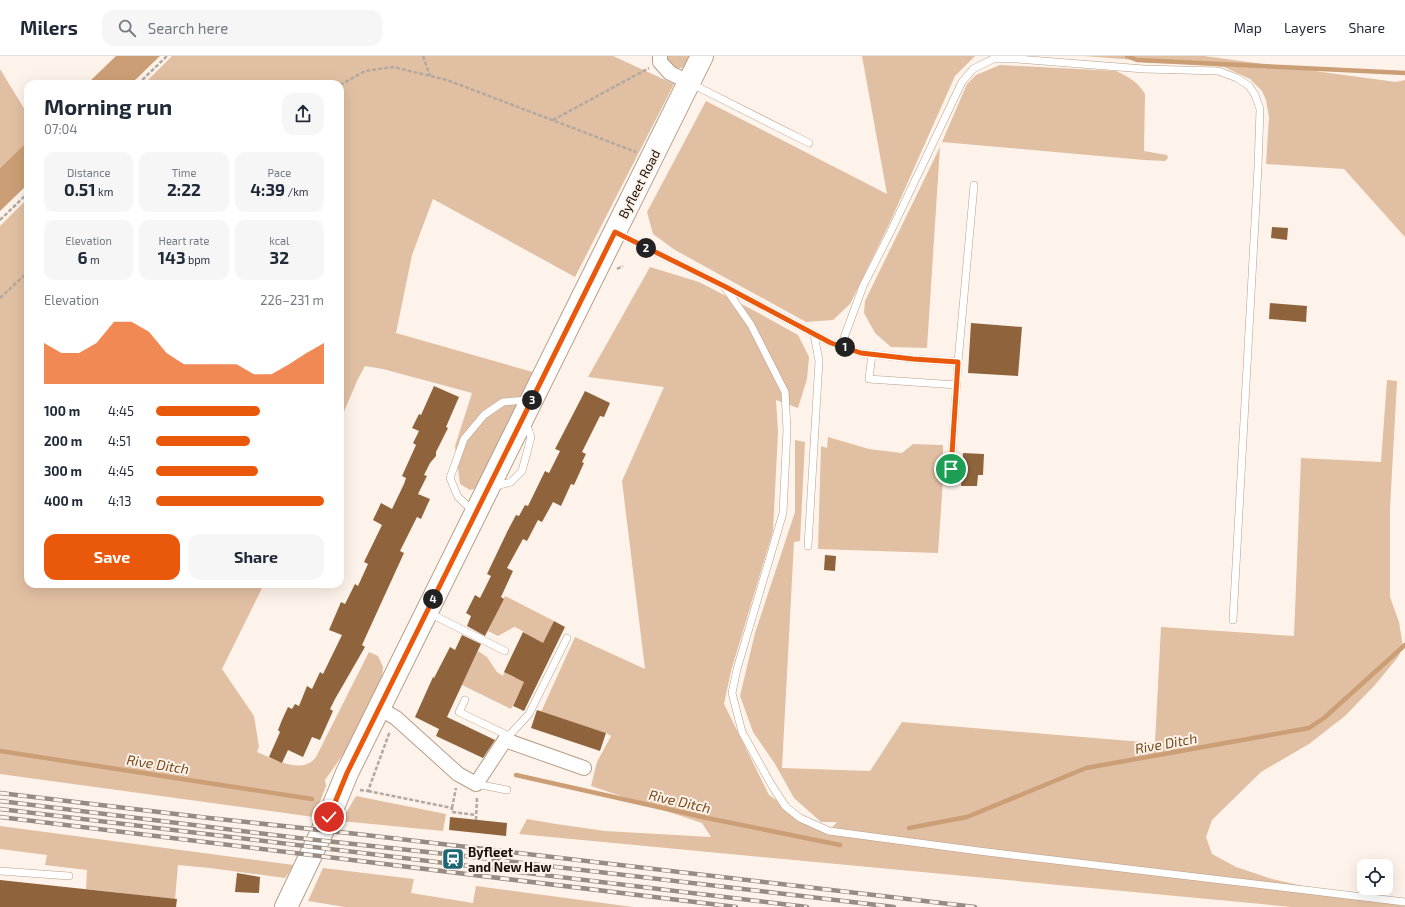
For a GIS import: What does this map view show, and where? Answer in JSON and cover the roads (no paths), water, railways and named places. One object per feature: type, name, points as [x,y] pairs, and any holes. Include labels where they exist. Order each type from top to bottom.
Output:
[{"type":"main road","name":"Byfleet Road","points":[[286,907],[329,817],[347,773],[702,56]]},
{"type":"street","points":[[660,59],[670,73],[689,82]]},
{"type":"street","points":[[379,708],[396,718],[458,774],[477,784],[507,738],[584,768]]},
{"type":"lane","points":[[841,346],[863,286],[962,82],[973,69],[993,59],[1017,59],[1144,69],[1218,72],[1237,78],[1249,86],[1255,95],[1260,109],[1233,620]]},
{"type":"lane","points":[[689,82],[809,143]]},
{"type":"lane","points":[[951,469],[956,385],[974,185]]},
{"type":"lane","points":[[615,232],[724,286],[831,343],[861,353],[958,362]]},
{"type":"lane","points":[[724,286],[750,325],[784,392],[787,430],[783,513],[737,669],[732,693],[742,732],[785,806],[800,818],[829,831],[979,852],[1405,902]]},
{"type":"lane","points":[[808,546],[819,361],[814,334]]},
{"type":"lane","points":[[872,354],[869,379],[956,385]]},
{"type":"lane","points":[[475,514],[458,497],[450,478],[464,439],[484,415],[503,402],[527,409]]},
{"type":"lane","points":[[427,612],[505,651]]},
{"type":"lane","points":[[465,700],[459,712],[507,738],[529,714],[567,638]]},
{"type":"lane","points":[[477,784],[507,790]]},
{"type":"lane","points":[[0,871],[69,876]]},
{"type":"waterway","points":[[1127,56],[1137,60],[1405,73]]},
{"type":"waterway","name":"Rive Ditch","points":[[909,828],[967,817],[1086,768],[1309,728],[1324,718],[1405,645]]},
{"type":"waterway","name":"Rive Ditch","points":[[0,751],[312,799]]},
{"type":"waterway","name":"Rive Ditch","points":[[516,775],[707,818],[840,845]]},
{"type":"railway","points":[[0,793],[975,907]]},
{"type":"railway","points":[[0,801],[298,838],[464,856],[894,907]]},
{"type":"railway","points":[[0,809],[807,907]]},
{"type":"railway","points":[[0,817],[736,907]]},
{"type":"place","name":"Byfleet and New Haw","points":[[453,859]]}]
